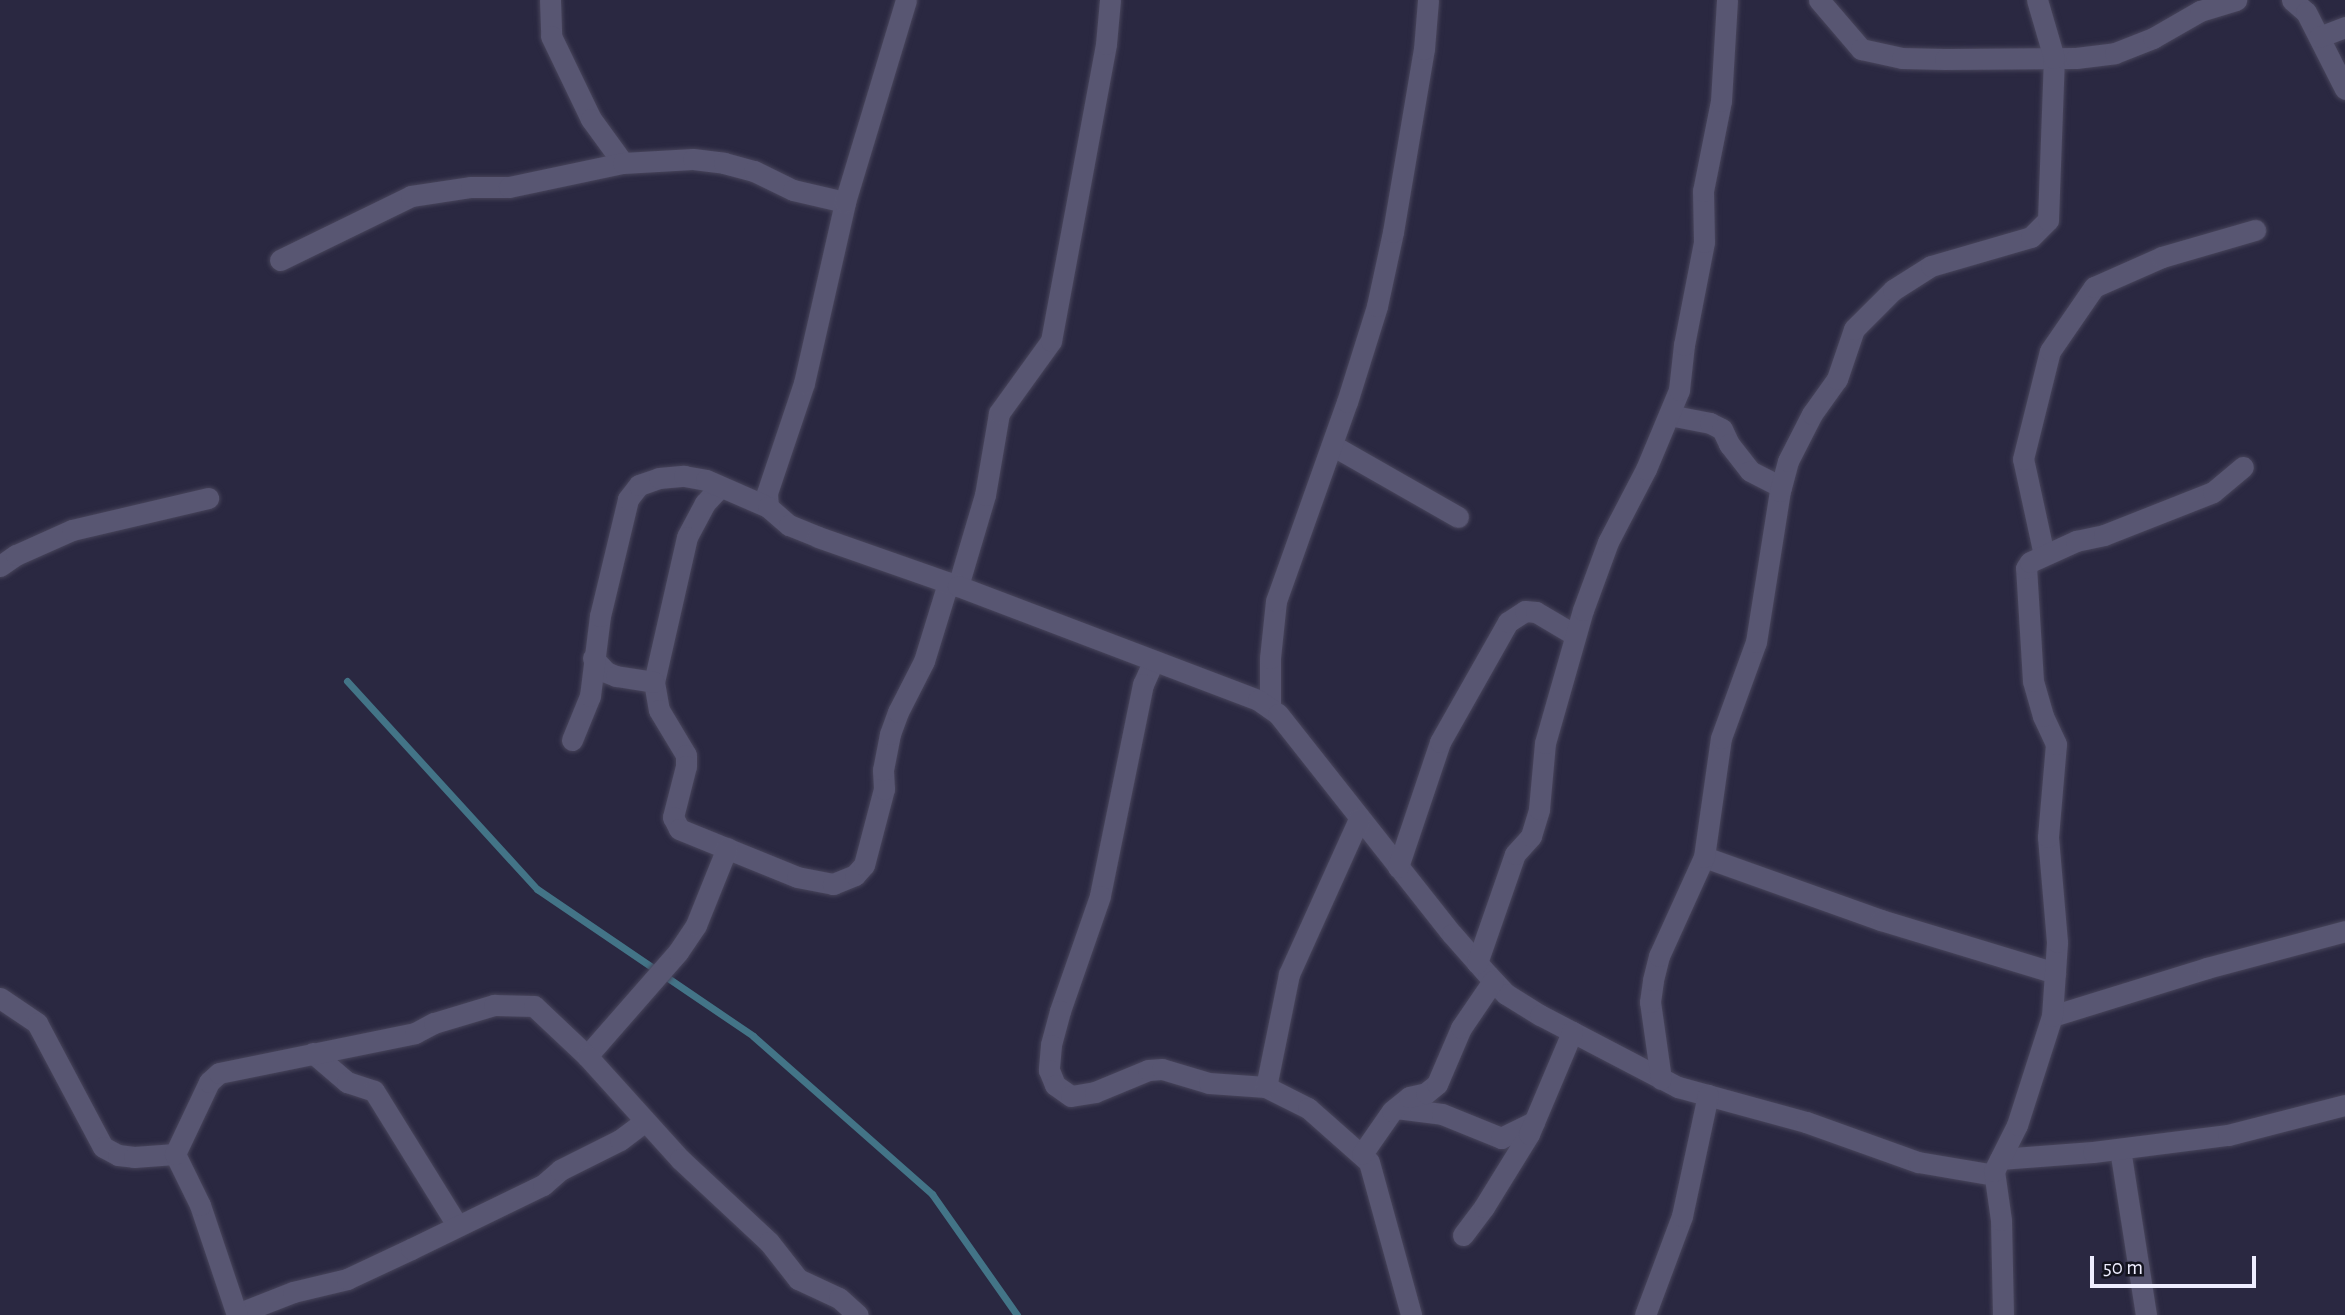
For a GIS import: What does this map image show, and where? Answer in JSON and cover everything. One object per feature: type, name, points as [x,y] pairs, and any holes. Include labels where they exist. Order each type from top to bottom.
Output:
[{"type":"street","points":[[550,0],[551,36],[591,119],[623,163]]},
{"type":"street","points":[[768,507],[767,493],[804,383],[845,202],[906,0]]},
{"type":"street","points":[[719,488],[705,503],[687,537],[654,682],[659,710],[686,755],[674,824],[727,848],[818,882],[833,884],[855,875],[864,864],[884,789],[883,770],[890,734],[924,661],[985,495],[999,413],[1051,341],[1106,44],[1110,0]]},
{"type":"street","points":[[1270,708],[1272,628],[1276,601],[1332,445],[1377,306],[1391,244],[1424,49],[1428,0]]},
{"type":"street","points":[[1477,962],[1515,854],[1531,836],[1534,827],[1539,809],[1545,743],[1575,635],[1608,542],[1646,469],[1679,390],[1684,345],[1704,242],[1703,191],[1721,101],[1727,0]]},
{"type":"street","points":[[1819,0],[1861,49],[1902,58],[2054,58],[2115,53],[2154,38],[2200,11],[2236,0]]},
{"type":"street","points":[[1661,1079],[1650,1002],[1653,980],[1659,956],[1704,857],[1721,738],[1760,624],[1781,487],[1794,445],[1837,379],[1854,329],[1892,290],[1931,266],[2021,242],[2043,228],[2050,201],[2047,177],[2054,58],[2037,0]]},
{"type":"street","points":[[2292,0],[2306,12],[2345,89]]},
{"type":"street","points":[[2319,37],[2345,27]]},
{"type":"street","points":[[279,260],[411,196],[471,187],[509,187],[623,163],[693,159],[724,163],[754,171],[793,190],[845,202]]},
{"type":"street","points":[[2044,555],[2023,459],[2050,351],[2094,287],[2162,257],[2255,230]]},
{"type":"street","points":[[1669,415],[1710,423],[1722,429],[1729,444],[1749,471],[1781,487]]},
{"type":"street","points":[[1332,445],[1458,517]]},
{"type":"street","points":[[2003,1315],[1997,1167],[2017,1125],[2052,1016],[2057,942],[2048,837],[2056,744],[2033,681],[2024,574],[2030,562],[2044,555],[2213,492],[2243,467]]},
{"type":"street","points":[[572,740],[590,696],[593,658],[628,499],[639,485],[659,478],[684,476],[706,480],[719,488],[768,507],[789,525],[1258,700],[1278,713],[1359,819],[1506,994],[1661,1079],[1806,1122],[1919,1162],[1997,1167],[2228,1135],[2345,1105]]},
{"type":"street","points":[[0,566],[16,555],[72,530],[208,498]]},
{"type":"street","points":[[1398,867],[1440,742],[1507,622],[1525,611],[1536,612],[1575,635]]},
{"type":"street","points":[[593,658],[606,672],[616,676],[654,682]]},
{"type":"street","points":[[1153,662],[1140,696],[1100,896],[1060,1011],[1051,1045],[1049,1070],[1055,1085],[1072,1096],[1096,1092],[1148,1070],[1162,1069],[1209,1083],[1266,1087],[1308,1108],[1369,1162],[1411,1315]]},
{"type":"street","points":[[1266,1087],[1289,974],[1359,819]]},
{"type":"street","points":[[587,1056],[678,952],[696,925],[727,848]]},
{"type":"street","points":[[1704,857],[1881,920],[2055,973]]},
{"type":"street","points":[[2052,1016],[2207,968],[2345,931]]},
{"type":"street","points":[[1362,1154],[1396,1108],[1409,1097],[1426,1093],[1437,1084],[1461,1028],[1493,981]]},
{"type":"street","points":[[0,998],[37,1023],[103,1147],[118,1155],[134,1157],[176,1154]]},
{"type":"street","points":[[645,1121],[620,1140],[560,1170],[543,1185],[347,1279],[293,1292],[237,1315],[200,1205],[176,1154],[202,1091],[214,1077],[313,1052],[415,1033],[434,1023],[495,1005],[534,1006],[587,1056],[713,1192],[769,1242],[799,1279],[839,1298],[858,1315]]},
{"type":"street","points":[[1463,1235],[1484,1207],[1534,1122],[1572,1032]]},
{"type":"street","points":[[313,1052],[347,1082],[374,1091],[457,1225]]},
{"type":"street","points":[[1645,1315],[1682,1216],[1708,1095]]},
{"type":"street","points":[[1396,1108],[1442,1114],[1501,1138],[1534,1122]]},
{"type":"street","points":[[2120,1149],[2146,1315]]},
{"type":"waterway","points":[[347,681],[537,889],[753,1036],[932,1194],[1017,1315]]}]
